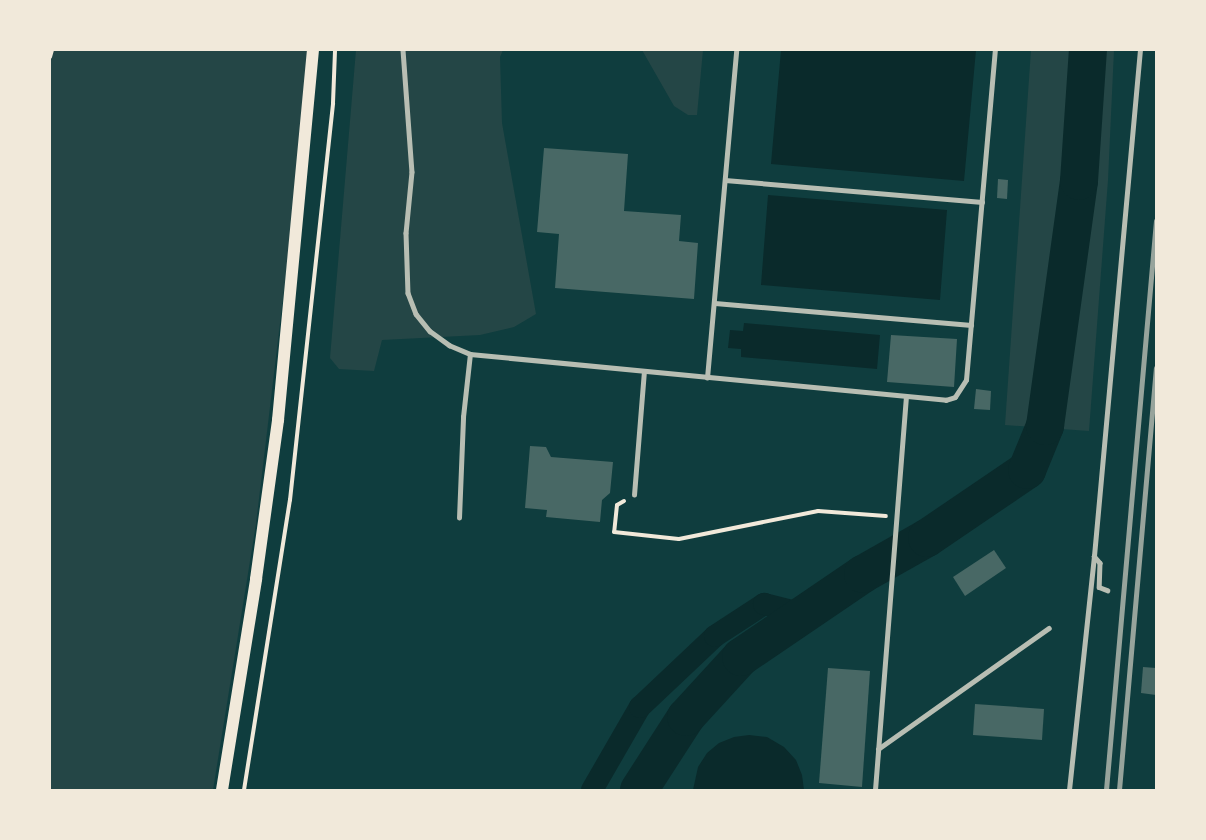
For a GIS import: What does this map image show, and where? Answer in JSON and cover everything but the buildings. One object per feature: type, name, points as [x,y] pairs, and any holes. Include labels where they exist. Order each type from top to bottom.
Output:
[{"type":"main road","points":[[222,790],[255,591],[278,420],[313,50]]},
{"type":"lane","points":[[403,50],[412,172],[406,233],[408,293],[416,314],[430,332],[449,345],[470,354],[946,400],[955,397],[963,389],[966,380],[995,50]]},
{"type":"lane","points":[[707,378],[736,50]]},
{"type":"lane","points":[[1069,790],[1094,556],[1140,50]]},
{"type":"lane","points":[[725,180],[982,202]]},
{"type":"lane","points":[[715,303],[971,326]]},
{"type":"lane","points":[[459,518],[463,417],[470,354]]},
{"type":"lane","points":[[634,495],[644,372]]},
{"type":"lane","points":[[875,790],[906,397]]},
{"type":"lane","points":[[1094,556],[1100,563],[1100,587],[1107,590]]},
{"type":"lane","points":[[879,749],[1049,628]]},
{"type":"path","points":[[50,57],[52,50]]},
{"type":"path","points":[[634,495],[617,506],[614,532],[679,539],[818,511],[895,517]]},
{"type":"shaded area","points":[[50,50],[310,50],[306,106],[256,524],[213,790],[50,790]]},
{"type":"shaded area","points":[[356,50],[503,50],[500,57],[502,123],[536,314],[514,327],[480,335],[382,340],[374,371],[339,369],[330,358]]},
{"type":"shaded area","points":[[642,50],[703,50],[697,115],[688,115],[674,106]]},
{"type":"shaded area","points":[[781,50],[976,50],[964,181],[771,164]]},
{"type":"shaded area","points":[[1031,50],[1114,50],[1108,180],[1089,431],[1005,425]]},
{"type":"shaded area","points":[[768,195],[947,210],[940,300],[761,285]]},
{"type":"shaded area","points":[[744,323],[880,335],[877,369],[741,357],[741,349],[728,348],[730,330],[743,331]]},
{"type":"shaded area","points":[[749,735],[767,737],[784,747],[796,760],[802,775],[804,790],[693,790],[698,767],[707,753],[719,743],[734,737]]},
{"type":"waterway","points":[[639,790],[686,717],[741,657],[863,574],[927,538],[1027,470],[1045,426],[1079,181],[1088,50]]},
{"type":"waterway","points":[[592,790],[640,707],[715,636],[764,604],[804,614]]},
{"type":"railway","points":[[1106,790],[1156,221]]},
{"type":"railway","points":[[1119,790],[1156,369]]}]
